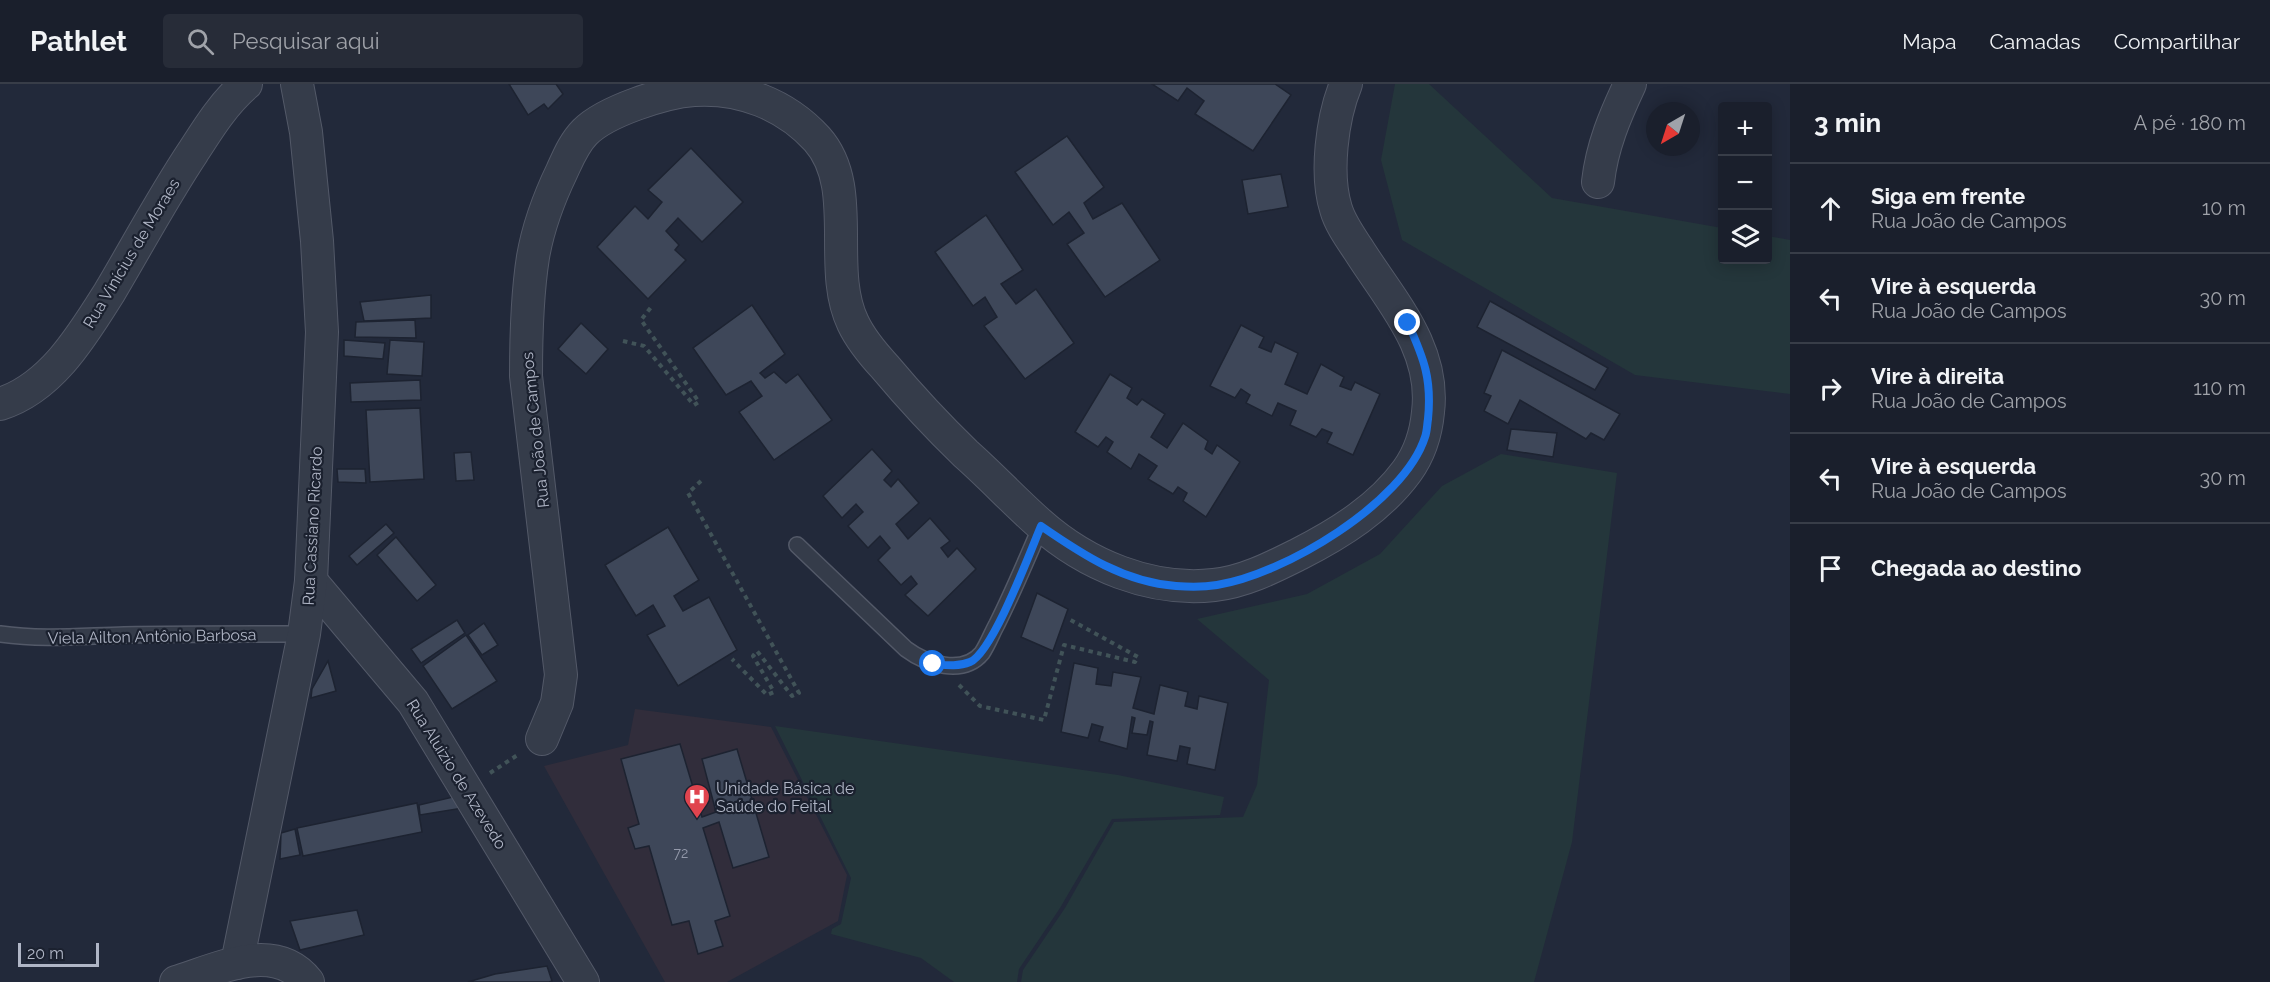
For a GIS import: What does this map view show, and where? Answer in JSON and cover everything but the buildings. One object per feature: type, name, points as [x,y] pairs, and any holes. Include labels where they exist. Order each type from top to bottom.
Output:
[{"type":"street","name":"Rua Vinícius de Moraes","points":[[0,404],[19,398],[58,366],[79,339],[177,175],[216,116],[246,84]]},
{"type":"street","name":"Rua Cassiano Ricardo","points":[[237,963],[304,634],[311,581],[322,332],[317,241],[306,132],[297,84]]},
{"type":"street","name":"Rua João de Campos","points":[[543,740],[557,703],[561,675],[526,376],[526,333],[533,258],[552,191],[570,153],[584,133],[604,117],[676,92],[708,89],[733,91],[758,98],[791,117],[819,141],[836,174],[842,209],[841,273],[846,305],[854,327],[926,415],[1041,526],[1089,558],[1130,577],[1176,586],[1217,585],[1263,572],[1343,530],[1390,492],[1410,468],[1425,437],[1430,397],[1426,363],[1408,323],[1351,239],[1336,209],[1331,174],[1331,141],[1341,95],[1346,84]]},
{"type":"street","points":[[1598,182],[1600,160],[1606,140],[1630,84]]},
{"type":"street","name":"Rua Aluizio de Azevedo","points":[[311,581],[413,702],[583,982]]},
{"type":"street","points":[[176,982],[237,963],[262,960],[290,965],[308,982]]},
{"type":"lane","points":[[797,545],[918,659],[949,666],[970,662],[981,653],[1010,599],[1041,526]]},
{"type":"lane","name":"Viela Ailton Antônio Barbosa","points":[[0,634],[26,638],[50,638],[123,635],[304,634]]},
{"type":"path","points":[[623,341],[644,346],[694,405],[699,402],[641,320],[652,306]]},
{"type":"path","points":[[700,481],[688,493],[799,693],[792,696],[757,651],[753,656],[774,692],[767,695],[732,659]]},
{"type":"path","points":[[938,665],[980,706],[1044,720],[1064,645],[1135,662],[1138,657],[1067,618]]},
{"type":"path","points":[[466,788],[543,740]]},
{"type":"shaded area","points":[[1395,84],[1429,84],[1552,198],[1718,227],[1718,264],[1772,264],[1772,237],[1790,240],[1790,394],[1635,375],[1402,240],[1381,160]]},
{"type":"shaded area","points":[[1501,454],[1617,473],[1572,842],[1534,982],[1021,982],[1023,970],[1065,908],[1114,822],[1243,817],[1257,785],[1269,680],[1197,619],[1307,594],[1380,554],[1442,486]]},
{"type":"shaded area","name":"Unidade Básica de Saúde do Feital","points":[[635,709],[771,727],[847,875],[838,921],[727,982],[665,982],[544,766],[628,745]]},
{"type":"shaded area","points":[[775,726],[1118,775],[1224,797],[1220,815],[1112,819],[1060,908],[1019,969],[1017,982],[954,982],[921,958],[831,934],[832,929],[841,924],[851,878]]},
{"type":"place","name":"Unidade Básica de Saúde do Feital","points":[[697,820]]},
{"type":"route","points":[[933,664],[949,666],[970,662],[981,653],[1010,599],[1041,526],[1089,558],[1130,577],[1176,586],[1217,585],[1263,572],[1343,530],[1390,492],[1410,468],[1425,437],[1430,397],[1426,363],[1408,323]]}]
